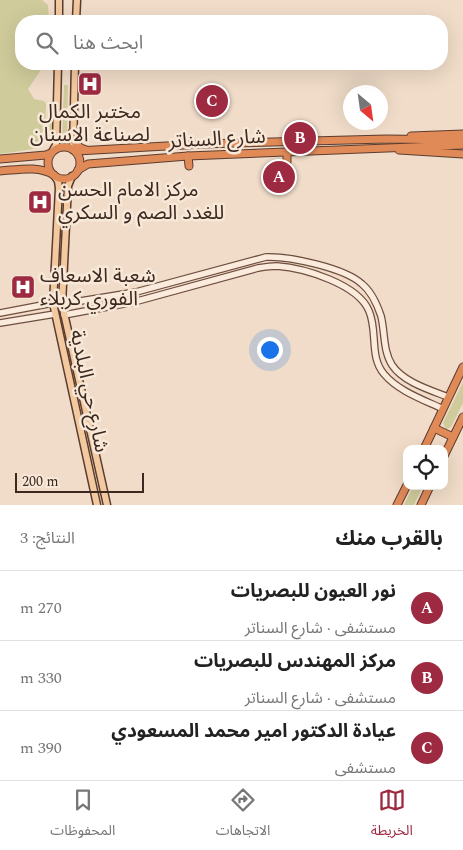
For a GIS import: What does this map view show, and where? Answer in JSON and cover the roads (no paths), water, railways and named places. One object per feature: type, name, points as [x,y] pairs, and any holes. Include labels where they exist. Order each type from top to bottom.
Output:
[{"type":"highway","points":[[72,132],[77,145],[89,151]]},
{"type":"highway","points":[[386,139],[463,134]]},
{"type":"highway","name":"شارع السناتر","points":[[73,150],[89,151],[202,144],[386,139],[414,143]]},
{"type":"highway","points":[[414,143],[463,140]]},
{"type":"highway","points":[[414,143],[463,145]]},
{"type":"highway","name":"شارع السناتر","points":[[80,168],[88,164],[142,159],[386,148],[414,143]]},
{"type":"highway","points":[[0,159],[49,154],[56,149],[64,147],[73,150],[79,159],[80,168],[72,176],[64,178],[48,171],[35,169],[0,171]]},
{"type":"highway","points":[[158,147],[154,148],[153,153],[158,158]]},
{"type":"highway","points":[[141,148],[145,149],[146,153],[142,159]]},
{"type":"highway","points":[[386,148],[410,152],[463,154]]},
{"type":"highway","points":[[287,152],[287,162]]},
{"type":"highway","points":[[49,154],[50,171],[54,175]]},
{"type":"highway","points":[[188,156],[189,166]]},
{"type":"highway","points":[[426,445],[463,367]]},
{"type":"highway","points":[[448,448],[463,417]]},
{"type":"highway","points":[[434,428],[453,437]]},
{"type":"highway","points":[[397,505],[404,490]]},
{"type":"highway","points":[[421,505],[428,490]]},
{"type":"main road","points":[[59,0],[59,15]]},
{"type":"main road","points":[[76,15],[77,0]]},
{"type":"main road","points":[[49,154],[56,145],[58,70]]},
{"type":"main road","points":[[73,150],[75,70]]},
{"type":"main road","points":[[0,313],[53,303],[59,188],[58,181],[54,175]]},
{"type":"main road","name":"شارع حي البلدية","points":[[72,176],[68,185],[62,304],[107,505]]},
{"type":"main road","points":[[56,248],[62,250],[65,248]]},
{"type":"main road","points":[[56,257],[61,255],[65,257]]},
{"type":"main road","points":[[62,304],[136,292],[266,257],[285,257],[337,271],[362,284],[378,306],[388,358],[392,365],[409,379],[448,398]]},
{"type":"main road","points":[[64,315],[143,300],[258,268],[275,266],[294,269],[338,283],[355,292],[363,300],[369,312],[376,357],[382,372],[402,389],[443,409]]},
{"type":"main road","name":"شارع حي البلدية","points":[[53,303],[97,505]]},
{"type":"main road","points":[[0,323],[55,314]]},
{"type":"place","name":"مختبر الكمال لصناعة الاسنان","points":[[90,84]]},
{"type":"place","name":"عيادة الدكتور امير محمد المسعودي","points":[[212,101]]},
{"type":"place","name":"مركز المهندس للبصريات","points":[[300,138]]},
{"type":"place","name":"نور العيون للبصريات","points":[[279,177]]},
{"type":"place","name":"مركز الامام الحسن للغدد الصم و السكري","points":[[40,202]]},
{"type":"place","name":"شعبة الاسعاف الفوري كربلاء","points":[[23,287]]}]
